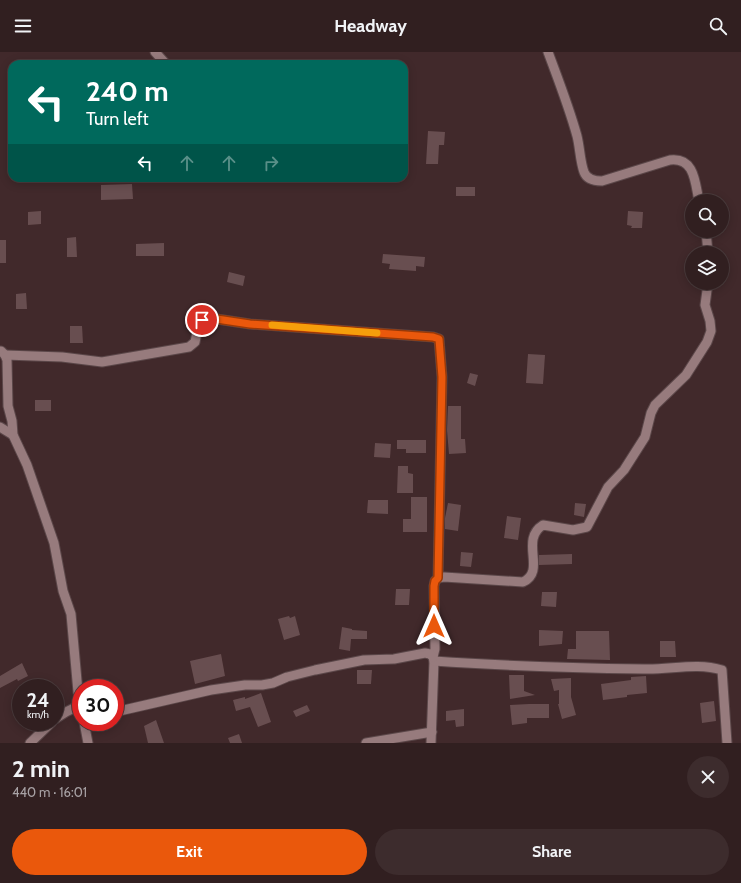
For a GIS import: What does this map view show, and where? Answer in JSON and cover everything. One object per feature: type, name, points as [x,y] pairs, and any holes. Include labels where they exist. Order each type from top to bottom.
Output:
[{"type":"street","points":[[155,52],[162,60]]},
{"type":"street","points":[[548,52],[577,136],[584,173],[588,178],[595,181],[602,181],[670,160],[678,159],[689,166],[694,175],[698,194]]},
{"type":"street","points":[[438,578],[444,577],[523,582],[528,580],[534,569],[532,540],[537,528],[543,525],[573,530],[587,527],[605,491],[624,470],[645,437],[651,413],[655,405],[686,375],[707,342],[711,331],[710,321],[705,305],[707,290]]},
{"type":"street","points":[[3,353],[62,357],[102,362],[189,347],[195,342],[199,323],[202,320],[210,318],[250,324],[433,337],[439,339],[442,377],[438,578],[435,581],[434,586],[434,649],[431,743]]},
{"type":"street","points":[[3,353],[7,360],[8,406],[12,421],[13,435],[27,465],[54,543],[63,591],[71,614],[77,679]]},
{"type":"street","points":[[0,393],[8,386]]},
{"type":"street","points":[[0,426],[13,435]]},
{"type":"street","points":[[124,710],[211,690],[273,683],[287,677],[364,660],[394,659],[426,653],[430,654],[433,659]]},
{"type":"street","points":[[433,659],[505,666],[646,669],[709,666],[722,670],[727,743]]},
{"type":"street","points":[[30,743],[43,731]]},
{"type":"street","points":[[86,731],[88,743]]},
{"type":"street","points":[[366,743],[432,732]]},
{"type":"building","points":[[428,131],[445,132],[444,145],[439,145],[438,164],[426,164]]},
{"type":"building","points":[[132,184],[133,199],[101,200],[101,185]]},
{"type":"building","points":[[456,187],[475,187],[475,196],[456,196]]},
{"type":"building","points":[[41,211],[41,224],[28,225],[28,212]]},
{"type":"building","points":[[628,211],[643,212],[642,228],[631,228],[632,226],[627,225]]},
{"type":"building","points":[[76,237],[77,257],[67,257],[67,238]]},
{"type":"building","points":[[0,240],[6,240],[6,263],[0,263]]},
{"type":"building","points":[[164,243],[164,256],[136,256],[136,244]]},
{"type":"building","points":[[383,254],[425,257],[424,267],[416,266],[416,271],[389,269],[390,264],[382,263]]},
{"type":"building","points":[[229,272],[245,276],[243,286],[227,282]]},
{"type":"building","points":[[26,293],[27,309],[16,309],[16,294]]},
{"type":"building","points":[[70,326],[82,326],[83,343],[70,343]]},
{"type":"building","points":[[528,354],[545,355],[543,384],[526,383]]},
{"type":"building","points":[[470,373],[478,375],[475,386],[467,383]]},
{"type":"building","points":[[35,400],[51,400],[51,411],[35,411]]},
{"type":"building","points":[[448,406],[461,406],[461,439],[465,439],[466,453],[449,454],[447,430]]},
{"type":"building","points":[[397,440],[426,440],[426,453],[406,453],[406,449],[397,449]]},
{"type":"building","points":[[375,443],[391,444],[390,458],[374,457]]},
{"type":"building","points":[[398,466],[408,466],[408,473],[413,474],[413,493],[397,493]]},
{"type":"building","points":[[411,497],[427,497],[427,532],[403,532],[403,519],[411,519]]},
{"type":"building","points":[[368,500],[388,500],[388,514],[367,513]]},
{"type":"building","points":[[448,503],[461,505],[458,531],[445,529],[445,518]]},
{"type":"building","points":[[575,503],[586,504],[584,517],[574,515]]},
{"type":"building","points":[[507,516],[521,518],[518,540],[504,538]]},
{"type":"building","points":[[461,552],[473,553],[471,567],[460,566]]},
{"type":"building","points":[[572,554],[572,564],[539,565],[539,555]]},
{"type":"building","points":[[396,589],[410,589],[409,605],[395,605]]},
{"type":"building","points":[[542,592],[557,592],[556,607],[541,606]]},
{"type":"building","points":[[289,616],[290,618],[295,616],[300,635],[284,640],[278,619]]},
{"type":"building","points":[[342,627],[352,630],[367,631],[367,639],[351,639],[350,651],[339,649]]},
{"type":"building","points":[[539,630],[563,631],[562,644],[539,646]]},
{"type":"building","points":[[576,631],[609,631],[610,660],[567,659],[568,649],[576,649]]},
{"type":"building","points":[[660,641],[675,641],[676,657],[660,657]]},
{"type":"building","points":[[221,654],[225,676],[195,684],[190,661]]},
{"type":"building","points":[[22,663],[28,676],[22,679],[12,679],[12,682],[0,688],[0,676]]},
{"type":"building","points":[[357,670],[372,670],[371,684],[357,684]]},
{"type":"building","points":[[509,675],[524,675],[524,691],[535,695],[510,699]]},
{"type":"building","points":[[646,676],[647,693],[603,700],[601,684],[631,680],[631,677]]},
{"type":"building","points":[[571,678],[571,697],[576,715],[562,719],[558,704],[559,690],[554,691],[551,679]]},
{"type":"building","points":[[261,693],[271,722],[258,727],[250,707],[236,711],[233,700],[245,697],[245,699]]},
{"type":"building","points":[[714,701],[716,721],[702,723],[700,703]]},
{"type":"building","points":[[549,704],[549,718],[527,718],[527,723],[512,725],[510,705]]},
{"type":"building","points":[[307,705],[310,711],[296,717],[293,711]]},
{"type":"building","points":[[464,709],[464,726],[456,727],[455,720],[446,721],[446,711]]},
{"type":"building","points":[[156,720],[164,743],[148,743],[144,726]]},
{"type":"building","points":[[239,734],[242,743],[230,743],[228,738]]},
{"type":"slow traffic","points":[[272,325],[377,333]]},
{"type":"route","points":[[202,320],[210,318],[250,324],[433,337],[439,339],[442,377],[438,578],[435,581],[434,586],[434,626]]}]
